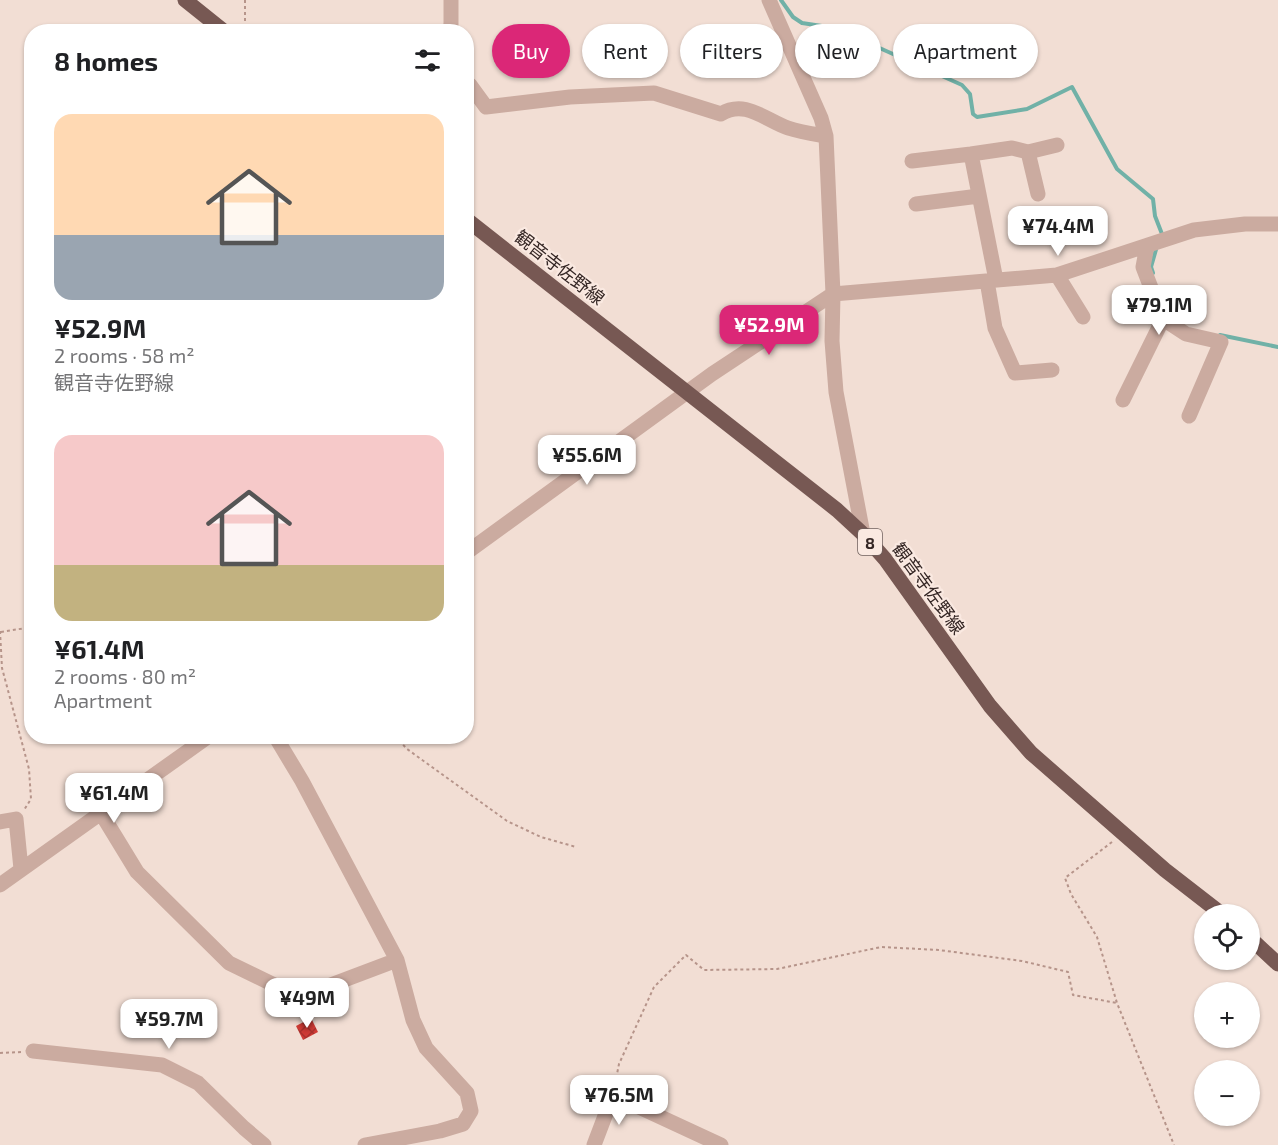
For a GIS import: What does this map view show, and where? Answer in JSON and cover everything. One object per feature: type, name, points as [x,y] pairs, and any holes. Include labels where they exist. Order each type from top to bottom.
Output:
[{"type":"main road","points":[[185,0],[215,24]]},
{"type":"main road","name":"観音寺佐野線","points":[[474,225],[837,510],[885,559],[1011,732],[1059,779],[1210,904]]},
{"type":"main road","points":[[1260,947],[1278,964]]},
{"type":"street","points":[[450,0],[451,24]]},
{"type":"street","points":[[769,0],[821,118],[826,136],[833,294],[832,341],[836,392],[863,534]]},
{"type":"street","points":[[474,90],[486,107],[570,98],[654,93],[721,114],[730,108],[747,108],[789,128],[826,136]]},
{"type":"street","points":[[912,161],[1012,148],[1028,152],[1057,145]]},
{"type":"street","points":[[1028,152],[1038,194]]},
{"type":"street","points":[[971,154],[980,196],[995,328],[1015,373],[1052,370]]},
{"type":"street","points":[[916,204],[980,196]]},
{"type":"street","points":[[474,547],[688,393],[833,294],[1057,274],[1194,230],[1245,224],[1278,224]]},
{"type":"street","points":[[1147,246],[1143,267],[1163,320],[1186,334],[1221,342],[1189,416]]},
{"type":"street","points":[[1057,274],[1083,317]]},
{"type":"street","points":[[1123,400],[1163,320]]},
{"type":"street","points":[[0,885],[198,744]]},
{"type":"street","points":[[280,744],[302,781],[397,960],[413,1020],[426,1048],[467,1093],[471,1111],[463,1124],[440,1131],[365,1145]]},
{"type":"street","points":[[101,813],[137,872],[229,963],[299,997],[397,960]]},
{"type":"street","points":[[0,822],[16,819],[21,869]]},
{"type":"street","points":[[33,1051],[162,1065],[198,1083],[264,1145]]},
{"type":"street","points":[[594,1145],[613,1095],[721,1145]]},
{"type":"path","points":[[245,0],[245,24]]},
{"type":"path","points":[[16,819],[32,799],[29,769],[2,668],[0,631],[24,628]]},
{"type":"path","points":[[402,744],[507,821],[541,837],[576,847]]},
{"type":"path","points":[[1123,833],[1065,878],[1071,894],[1097,937],[1117,1003],[1174,1145]]},
{"type":"path","points":[[613,1095],[619,1064],[654,987],[686,955],[704,970],[777,969],[881,947],[939,950],[1022,961],[1068,972],[1073,994],[1117,1003]]},
{"type":"path","points":[[0,1053],[33,1051]]},
{"type":"building","points":[[311,1018],[318,1032],[303,1040],[296,1026]]},
{"type":"waterway","points":[[781,0],[793,17],[802,23],[835,28],[962,85],[970,94],[973,114],[977,117],[1027,109],[1072,87],[1117,169],[1153,199],[1161,236]]},
{"type":"waterway","points":[[1153,273],[1151,267],[1157,246]]},
{"type":"waterway","points":[[1220,335],[1278,347]]}]
